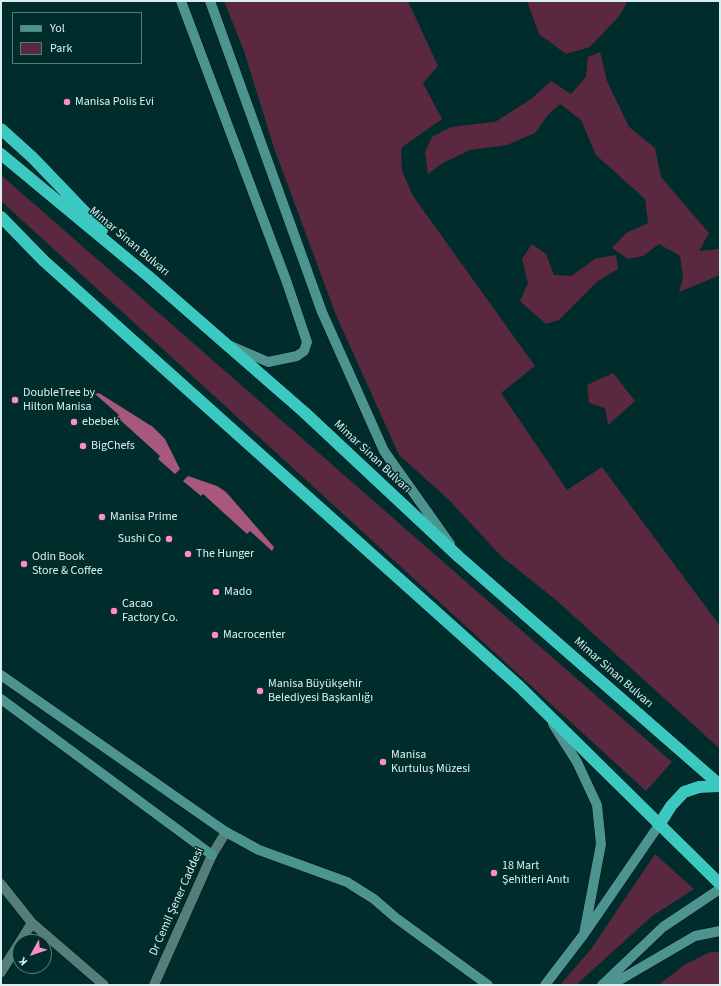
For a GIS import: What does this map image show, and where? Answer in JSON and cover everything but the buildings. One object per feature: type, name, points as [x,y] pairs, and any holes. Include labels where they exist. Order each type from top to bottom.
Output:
[{"type":"highway","points":[[1,129],[33,158],[148,276]]},
{"type":"highway","name":"Mimar Sinan Bulvarı","points":[[1,154],[148,276],[221,342],[304,412],[459,557],[720,786]]},
{"type":"highway","points":[[1,217],[44,261]]},
{"type":"highway","points":[[1,226],[44,261],[520,687],[720,884]]},
{"type":"highway","points":[[659,825],[671,806],[684,792],[699,787],[720,786]]},
{"type":"street","points":[[181,1],[286,280],[307,342],[304,351],[297,356],[268,362],[221,342]]},
{"type":"street","points":[[210,1],[322,312],[384,451],[459,557]]},
{"type":"street","points":[[1,675],[226,832],[259,850],[347,882],[374,899],[396,918],[488,985]]},
{"type":"street","points":[[1,699],[212,855]]},
{"type":"street","points":[[546,712],[578,762],[597,805],[601,844],[584,934]]},
{"type":"street","points":[[545,985],[584,934],[659,825]]},
{"type":"street","name":"Dr Cemil Şener Caddesi","points":[[154,985],[212,855],[226,832]]},
{"type":"street","points":[[1,884],[32,923],[104,985]]},
{"type":"street","points":[[602,985],[663,927],[720,889]]},
{"type":"street","points":[[2,969],[32,923]]},
{"type":"street","points":[[611,985],[694,936],[720,931]]},
{"type":"green space","points":[[224,1],[408,1],[438,66],[423,83],[442,119],[401,148],[402,171],[413,196],[535,366],[501,393],[567,490],[602,467],[720,626],[720,749],[556,600],[502,557],[448,499],[399,455],[336,315],[274,148],[244,51]]},
{"type":"green space","points":[[527,1],[628,1],[620,15],[590,47],[566,54],[539,34]]},
{"type":"green space","points":[[600,52],[607,81],[629,127],[655,148],[661,177],[709,233],[699,251],[720,249],[720,275],[679,292],[683,278],[680,256],[659,244],[643,256],[628,259],[612,248],[626,233],[648,223],[645,199],[596,155],[581,120],[560,104],[548,115],[535,133],[507,145],[470,150],[443,163],[428,174],[425,152],[432,137],[451,127],[495,122],[531,99],[551,81],[571,94],[586,77],[588,57]]},
{"type":"green space","points":[[1,175],[672,762],[646,791],[1,201]]},
{"type":"green space","points":[[532,244],[546,254],[554,275],[571,276],[595,259],[616,255],[618,269],[598,281],[559,320],[546,324],[520,301],[528,283],[522,259]]},
{"type":"green space","points":[[613,373],[635,401],[608,425],[605,408],[589,403],[587,385]]},
{"type":"green space","points":[[655,854],[694,889],[652,916],[576,985],[560,985],[591,949]]},
{"type":"green space","points":[[710,952],[720,952],[720,985],[658,985],[686,964]]},
{"type":"shaded area","points":[[99,393],[153,427],[165,439],[180,469],[175,474],[158,459],[160,456],[117,417],[119,415],[95,394]]},
{"type":"shaded area","points":[[188,476],[217,486],[226,492],[274,547],[272,551],[250,531],[247,534],[203,494],[201,496],[183,481]]},
{"type":"place","name":"Manisa Polis Evi","points":[[67,102]]},
{"type":"place","name":"DoubleTree by Hilton Manisa","points":[[15,400]]},
{"type":"place","name":"ebebek","points":[[74,422]]},
{"type":"place","name":"BigChefs","points":[[83,446]]},
{"type":"place","name":"Manisa Prime","points":[[102,517]]},
{"type":"place","name":"Sushi Co","points":[[169,539]]},
{"type":"place","name":"The Hunger","points":[[188,554]]},
{"type":"place","name":"Odin Book Store & Coffee","points":[[24,564]]},
{"type":"place","name":"Mado","points":[[216,592]]},
{"type":"place","name":"Cacao Factory Co.","points":[[114,611]]},
{"type":"place","name":"Macrocenter","points":[[215,635]]},
{"type":"place","name":"Manisa Büyükşehir Belediyesi Başkanlığı","points":[[260,691]]},
{"type":"place","name":"Manisa Kurtuluş Müzesi","points":[[383,762]]},
{"type":"place","name":"18 Mart Şehitleri Anıtı","points":[[494,873]]}]
